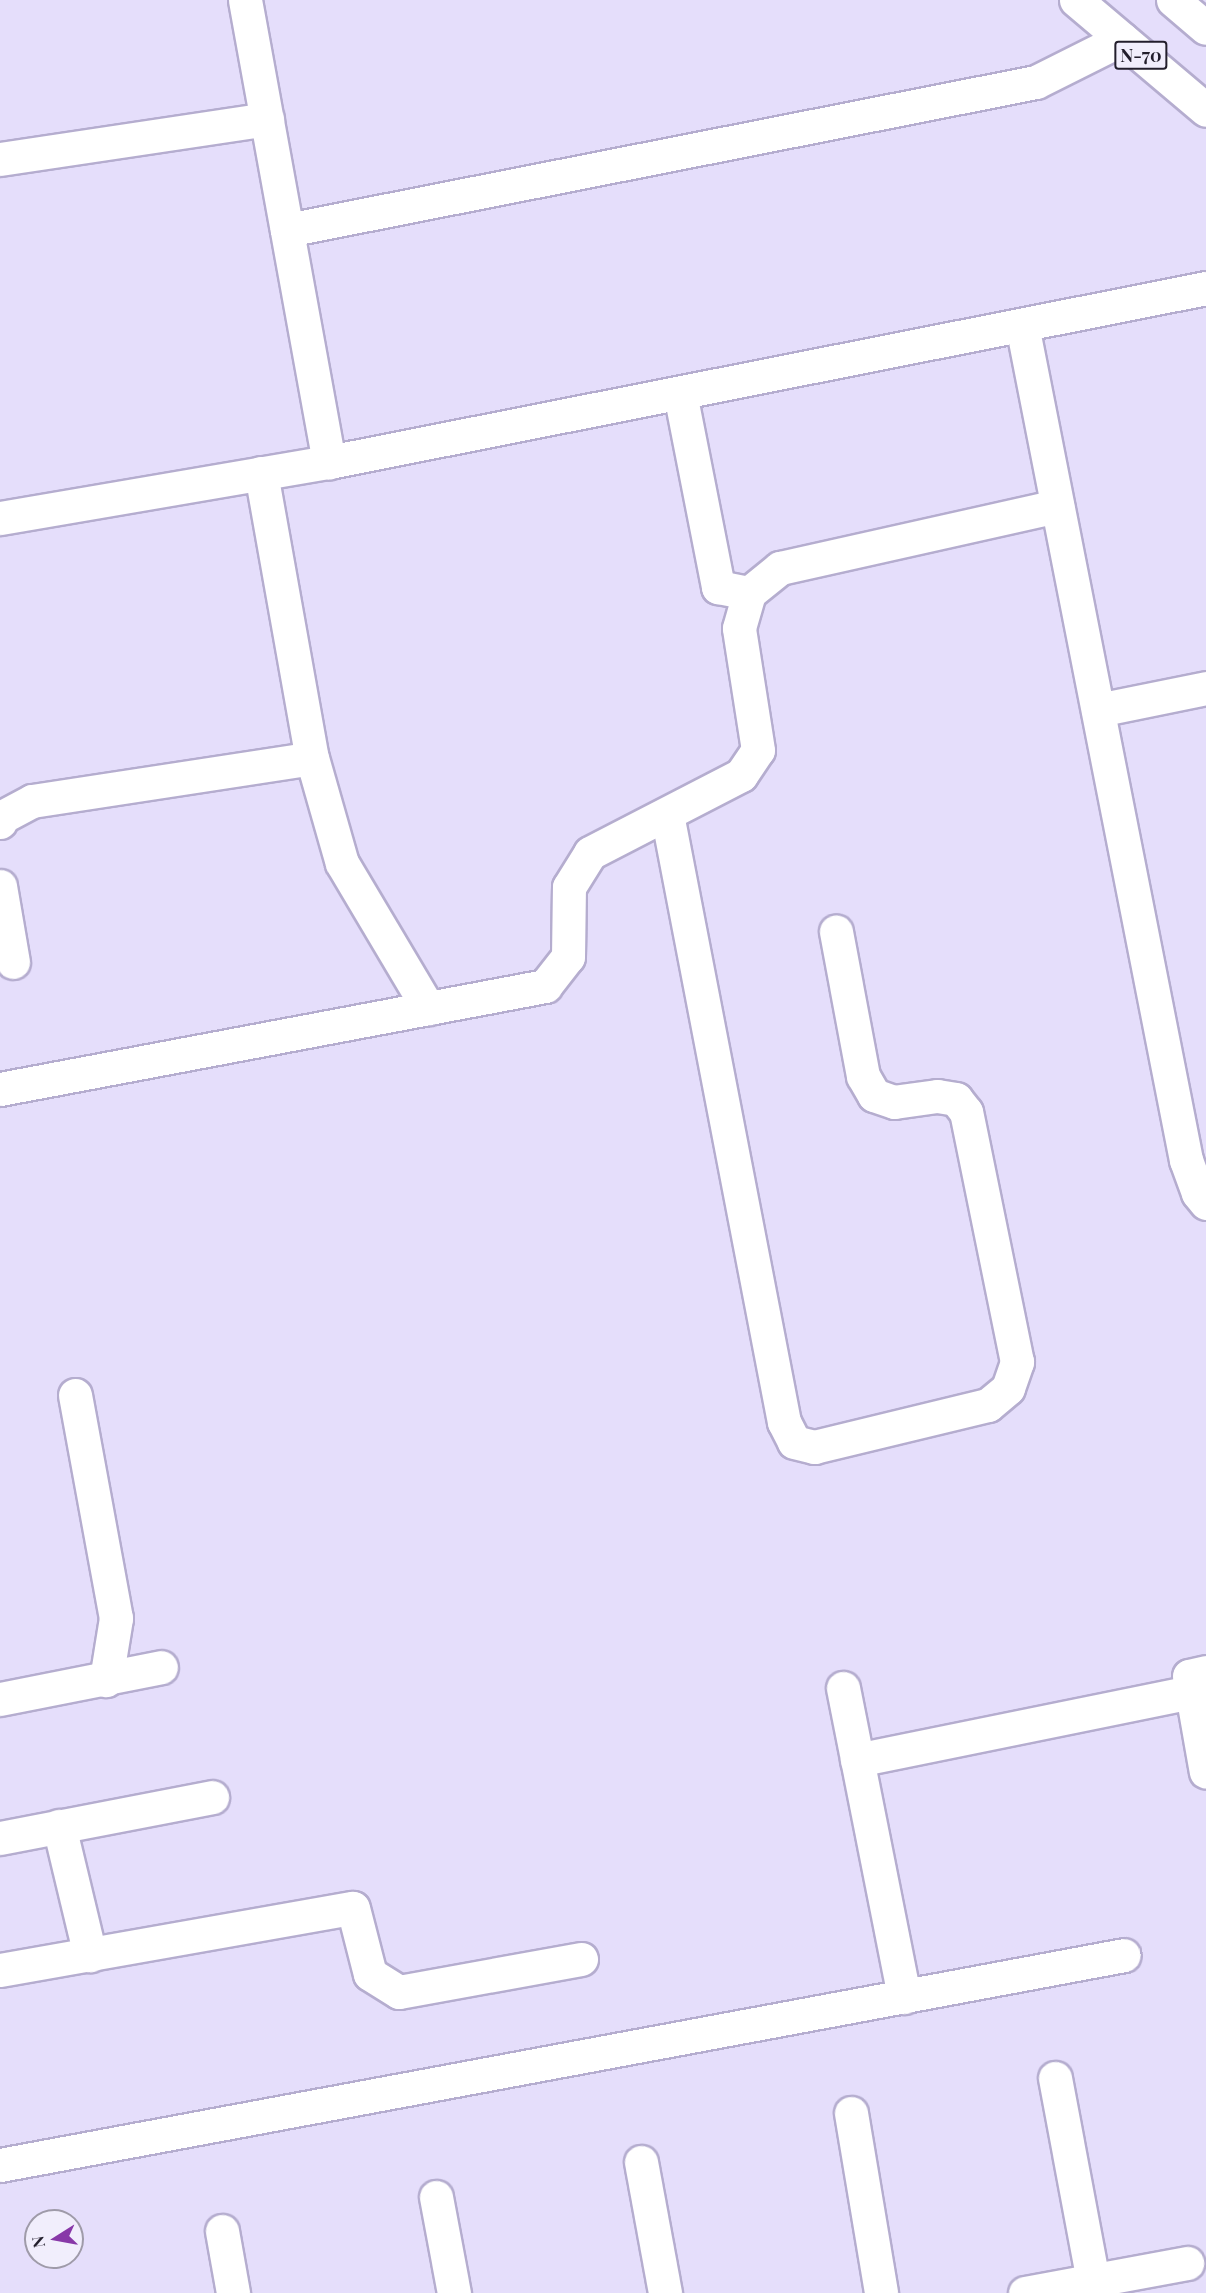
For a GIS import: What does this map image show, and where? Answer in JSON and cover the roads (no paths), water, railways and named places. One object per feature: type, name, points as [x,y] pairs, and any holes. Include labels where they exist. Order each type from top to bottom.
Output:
[{"type":"main road","points":[[245,0],[329,462]]},
{"type":"main road","name":"N-70","points":[[1076,0],[1206,111]]},
{"type":"main road","points":[[1173,0],[1206,28]]},
{"type":"main road","points":[[287,230],[1036,82],[1122,39]]},
{"type":"main road","points":[[0,159],[267,119]]},
{"type":"main road","points":[[0,518],[329,462],[1206,288]]},
{"type":"main road","points":[[1022,326],[1186,1160],[1198,1193],[1206,1203]]},
{"type":"main road","points":[[680,393],[718,587],[749,593]]},
{"type":"main road","points":[[261,473],[312,758],[342,863],[428,1008]]},
{"type":"main road","points":[[0,1089],[545,986],[568,957],[569,887],[590,852],[741,775],[758,750],[740,628],[749,593],[780,568],[1057,506]]},
{"type":"main road","points":[[1098,710],[1206,688]]},
{"type":"main road","points":[[0,822],[2,818],[32,801],[312,758]]},
{"type":"main road","points":[[667,814],[784,1422],[794,1442],[814,1447],[988,1405],[1008,1388],[1017,1362],[966,1112],[956,1099],[937,1096],[894,1102],[874,1095],[863,1076],[836,932]]},
{"type":"main road","points":[[0,886],[13,962]]},
{"type":"main road","points":[[75,1395],[116,1618],[106,1680]]},
{"type":"main road","points":[[0,1699],[106,1680],[161,1667]]},
{"type":"main road","points":[[857,1760],[1199,1682],[1206,1772]]},
{"type":"main road","points":[[843,1688],[904,1997]]},
{"type":"main road","points":[[0,1838],[212,1797]]},
{"type":"main road","points":[[59,1826],[90,1954]]},
{"type":"main road","points":[[0,1970],[353,1908],[370,1974],[399,1992],[581,1959]]},
{"type":"main road","points":[[0,2165],[1124,1956]]},
{"type":"main road","points":[[1054,2078],[1093,2281]]},
{"type":"main road","points":[[851,2113],[881,2293]]},
{"type":"main road","points":[[641,2162],[665,2293]]},
{"type":"main road","points":[[436,2197],[454,2293]]},
{"type":"main road","points":[[222,2231],[233,2293]]},
{"type":"main road","points":[[1025,2293],[1187,2264]]}]
